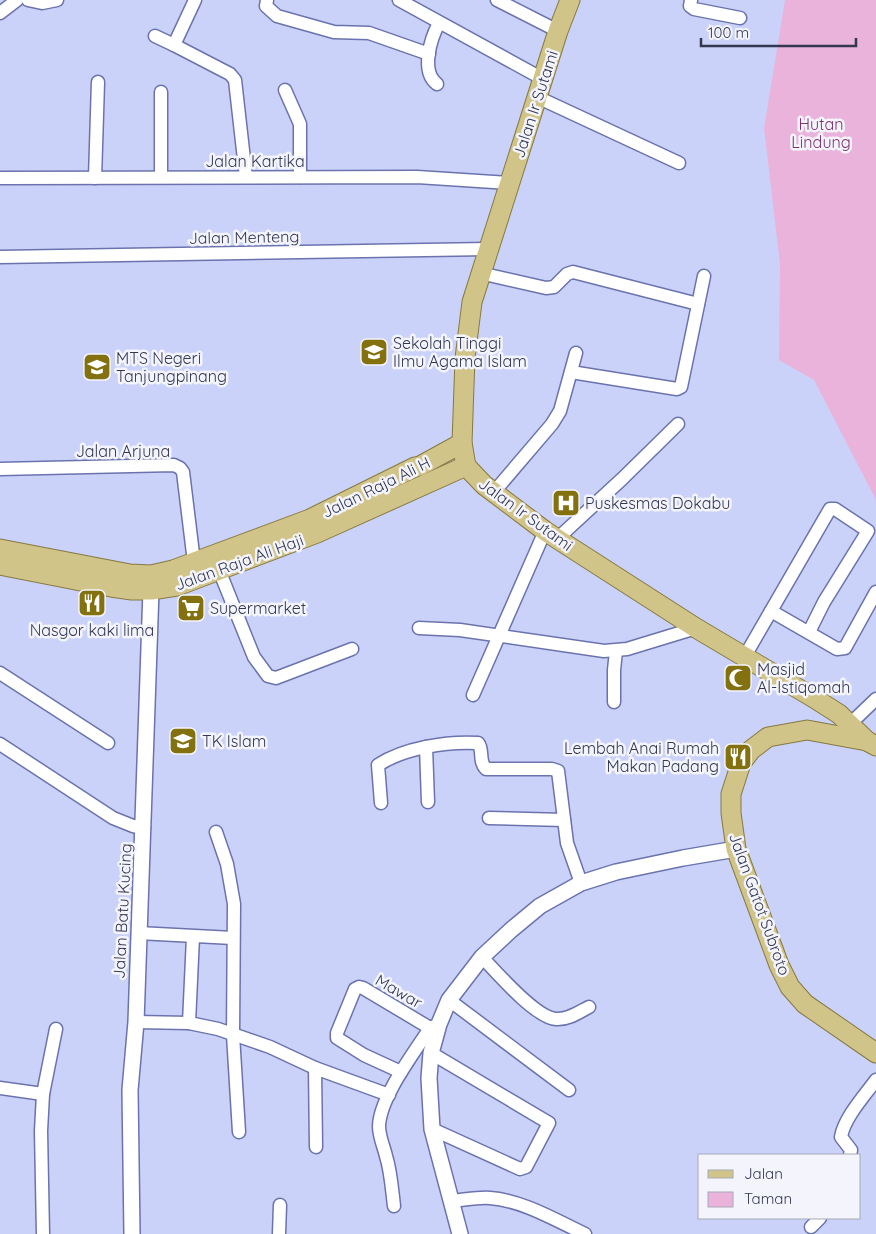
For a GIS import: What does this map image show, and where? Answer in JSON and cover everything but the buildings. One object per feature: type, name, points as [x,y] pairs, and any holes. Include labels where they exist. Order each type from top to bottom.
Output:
[{"type":"main road","name":"Jalan Ir Sutami","points":[[570,0],[558,31],[472,302],[465,358],[462,444],[466,466],[484,485],[551,535],[696,628],[814,698],[850,724],[872,743]]},
{"type":"main road","name":"Jalan Raja Ali H","points":[[0,550],[131,582],[173,570],[310,519],[462,444]]},
{"type":"main road","name":"Jalan Raja Ali Haji","points":[[0,565],[111,587],[131,582],[151,590],[178,586],[318,533],[466,466]]},
{"type":"main road","points":[[807,730],[818,718],[814,698]]},
{"type":"main road","name":"Jalan Gatot Subroto","points":[[872,743],[807,730],[768,737],[751,750],[741,763],[731,794],[732,832],[736,849],[779,965],[790,987],[805,1004],[876,1053]]},
{"type":"street","points":[[0,13],[17,0]]},
{"type":"street","points":[[28,0],[51,3],[57,0]]},
{"type":"street","points":[[174,45],[195,0]]},
{"type":"street","points":[[267,0],[266,6],[277,16],[334,32],[369,33],[429,54]]},
{"type":"street","points":[[399,0],[543,79]]},
{"type":"street","points":[[497,0],[558,31]]},
{"type":"street","points":[[691,0],[690,6],[694,10],[740,18]]},
{"type":"street","points":[[437,84],[431,77],[429,54],[431,40],[439,23]]},
{"type":"street","points":[[155,36],[230,74],[235,80],[246,177]]},
{"type":"street","points":[[95,178],[98,82]]},
{"type":"street","points":[[285,90],[300,124],[300,177]]},
{"type":"street","points":[[161,92],[161,177]]},
{"type":"street","points":[[537,97],[679,163]]},
{"type":"street","name":"Jalan Kartika","points":[[0,178],[417,177],[509,183]]},
{"type":"street","name":"Jalan Menteng","points":[[0,257],[488,249]]},
{"type":"street","points":[[480,273],[546,288],[554,288],[567,274],[573,272],[698,304]]},
{"type":"street","points":[[571,372],[678,389],[682,384],[704,276]]},
{"type":"street","points":[[494,492],[552,424],[560,411],[576,353]]},
{"type":"street","points":[[473,695],[499,636],[551,535],[622,479],[678,424]]},
{"type":"street","name":"Jalan Arjuna","points":[[0,469],[174,465],[183,472],[194,562]]},
{"type":"street","points":[[745,656],[830,509],[835,509],[872,534],[824,602],[810,632]]},
{"type":"street","points":[[219,570],[254,657],[268,676],[276,678],[352,649]]},
{"type":"street","name":"Jalan Batu Kucing","points":[[132,1234],[130,1090],[136,1022],[151,590]]},
{"type":"street","points":[[771,611],[837,649],[842,649],[845,648],[876,592]]},
{"type":"street","points":[[419,628],[460,630],[582,649],[616,651],[696,628]]},
{"type":"street","points":[[614,702],[616,651]]},
{"type":"street","points":[[0,673],[108,744]]},
{"type":"street","points":[[850,724],[876,699]]},
{"type":"street","points":[[381,803],[378,765],[389,758],[437,744],[478,742],[482,765],[486,769],[552,769],[558,771],[567,843],[581,883]]},
{"type":"street","points":[[0,744],[113,818],[144,828]]},
{"type":"street","points":[[426,747],[428,802]]},
{"type":"street","points":[[489,818],[564,820]]},
{"type":"street","points":[[216,832],[227,864],[234,904],[233,1035],[239,1132]]},
{"type":"street","points":[[394,1206],[387,1158],[381,1141],[379,1127],[381,1114],[401,1072],[434,1026],[449,1000],[482,957],[540,906],[581,883],[624,870],[736,849]]},
{"type":"street","points":[[138,933],[233,938]]},
{"type":"street","points":[[189,1024],[193,937]]},
{"type":"street","points":[[482,957],[525,1001],[548,1018],[565,1019],[589,1007]]},
{"type":"street","name":"Mawar","points":[[401,1072],[364,1055],[337,1038],[355,989],[363,988],[434,1026]]},
{"type":"street","points":[[449,1000],[569,1090]]},
{"type":"street","points":[[136,1022],[189,1024],[218,1029],[270,1047],[315,1068],[389,1095]]},
{"type":"street","points":[[434,1026],[429,1078],[432,1129],[460,1234]]},
{"type":"street","points":[[43,1234],[41,1131],[43,1094],[56,1029]]},
{"type":"street","points":[[430,1053],[549,1123],[526,1167],[520,1169],[432,1129]]},
{"type":"street","points":[[315,1068],[316,1147]]},
{"type":"street","points":[[850,1154],[851,1150],[841,1137],[842,1132],[857,1106],[876,1080]]},
{"type":"street","points":[[0,1088],[43,1094]]},
{"type":"street","points":[[451,1201],[488,1197],[502,1199],[585,1234]]},
{"type":"street","points":[[279,1234],[280,1205]]},
{"type":"green space","name":"Hutan Lindung","points":[[785,0],[876,0],[876,500],[814,380],[779,360],[780,264],[764,128]]},
{"type":"place","name":"Sekolah Tinggi Ilmu Agama Islam","points":[[374,352]]},
{"type":"place","name":"MTS Negeri Tanjungpinang","points":[[97,367]]},
{"type":"place","name":"Puskesmas Dokabu","points":[[566,503]]},
{"type":"place","name":"Nasgor kaki lima","points":[[92,603]]},
{"type":"place","name":"Supermarket","points":[[191,608]]},
{"type":"place","name":"Masjid Al-Istiqomah","points":[[738,678]]},
{"type":"place","name":"TK Islam","points":[[183,741]]},
{"type":"place","name":"Lembah Anai Rumah Makan Padang","points":[[738,757]]}]
